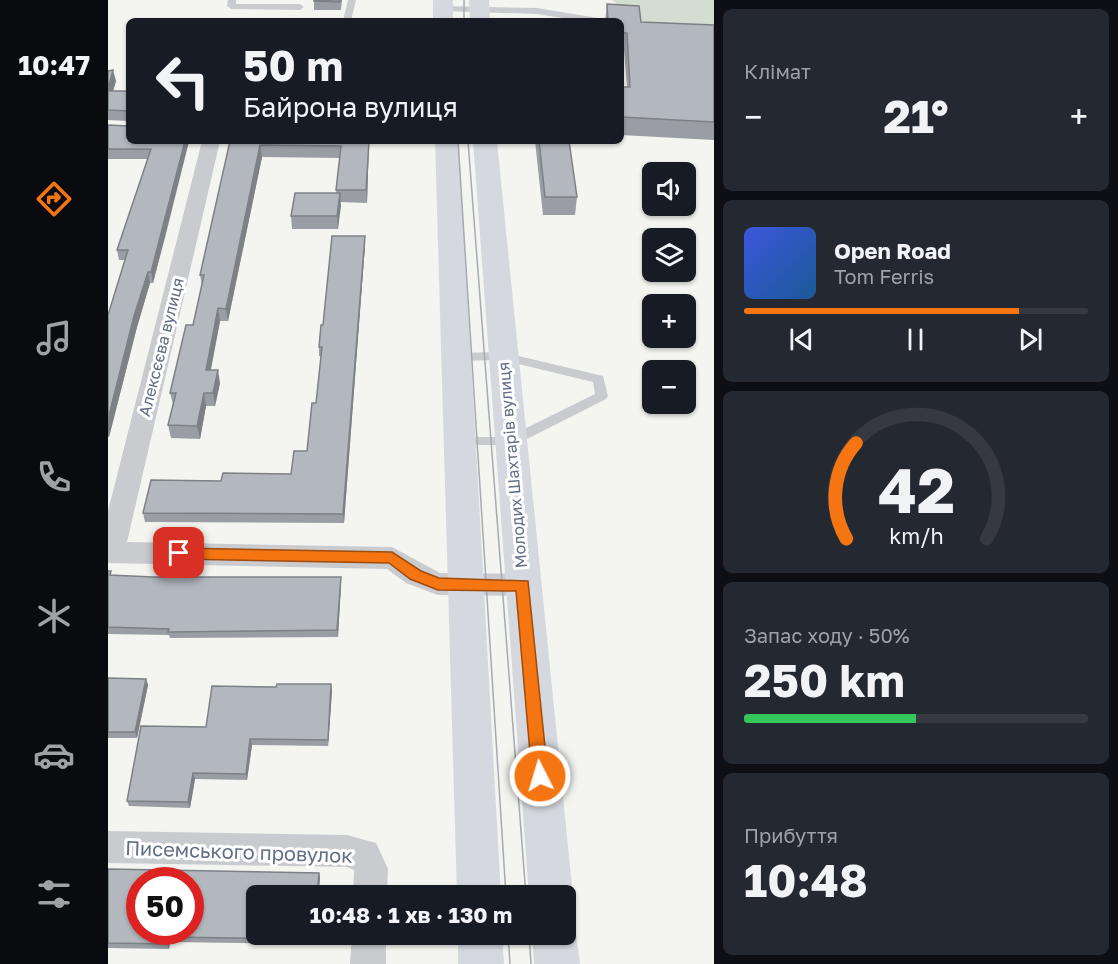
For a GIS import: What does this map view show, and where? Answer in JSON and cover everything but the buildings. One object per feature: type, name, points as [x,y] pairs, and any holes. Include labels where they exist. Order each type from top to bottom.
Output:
[{"type":"main road","points":[[447,144],[479,885]]},
{"type":"main road","name":"Молодих Шахтарів вулиця","points":[[485,144],[550,885]]},
{"type":"main road","points":[[480,945],[481,964]]},
{"type":"main road","points":[[555,945],[557,964]]},
{"type":"street","name":"Алексєєва вулиця","points":[[110,552],[210,144]]},
{"type":"street","points":[[110,552],[392,558],[416,575],[438,584],[523,585]]},
{"type":"street","name":"Писемського провулок","points":[[108,847],[347,851],[364,854],[371,869],[370,885]]},
{"type":"street","points":[[368,964],[369,945]]},
{"type":"lane","points":[[232,0],[231,6],[300,7]]},
{"type":"lane","points":[[348,18],[352,0]]},
{"type":"lane","points":[[443,10],[537,11],[580,18]]},
{"type":"lane","points":[[456,357],[502,356],[599,379],[602,396],[510,442],[459,442]]},
{"type":"shaded area","points":[[612,0],[714,0],[714,51],[665,41]]},
{"type":"tram line","points":[[464,0],[464,18]]},
{"type":"tram line","points":[[458,144],[505,885]]},
{"type":"tram line","points":[[468,144],[525,885]]},
{"type":"tram line","points":[[509,945],[510,964]]},
{"type":"tram line","points":[[530,945],[531,964]]},
{"type":"route","points":[[179,553],[392,558],[416,575],[438,584],[523,585],[540,776]]}]
